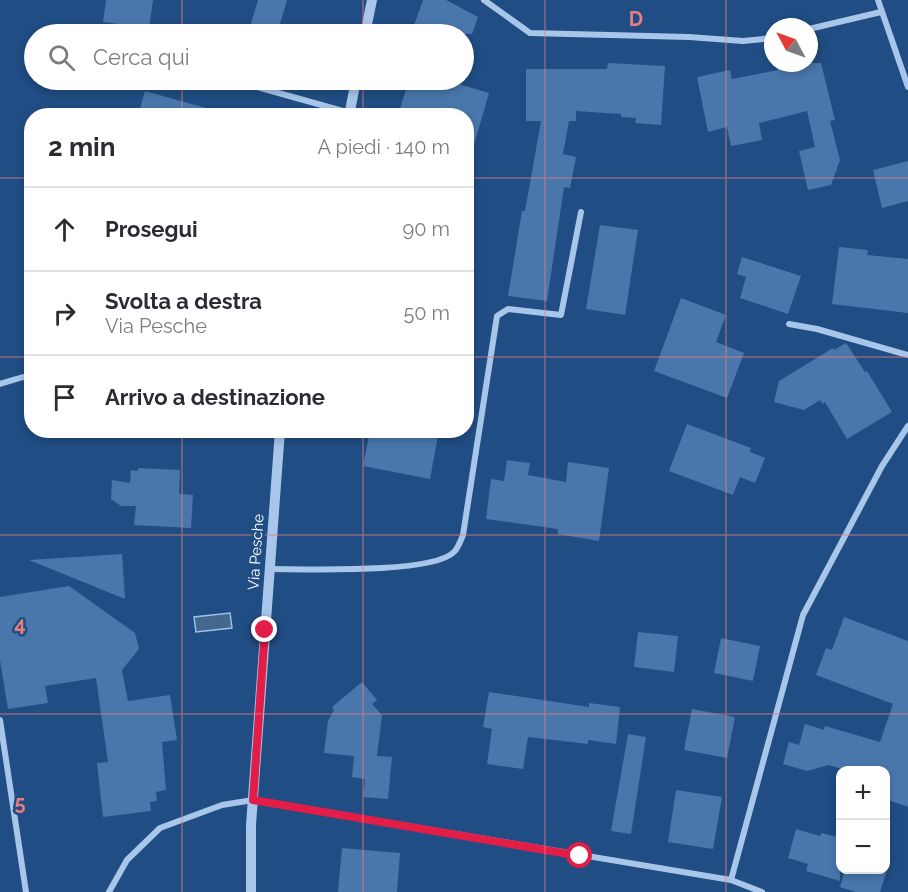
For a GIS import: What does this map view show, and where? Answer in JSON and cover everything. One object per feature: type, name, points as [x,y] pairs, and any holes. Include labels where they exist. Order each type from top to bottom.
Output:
[{"type":"street","points":[[367,24],[372,0]]},
{"type":"street","points":[[484,0],[530,33],[689,37],[742,41],[764,39]]},
{"type":"street","points":[[878,0],[908,87]]},
{"type":"street","points":[[818,27],[881,12]]},
{"type":"street","points":[[267,90],[329,108]]},
{"type":"street","points":[[351,108],[354,90]]},
{"type":"street","points":[[270,569],[408,567],[438,560],[454,552],[463,535],[497,316],[508,309],[561,315],[581,212]]},
{"type":"street","points":[[789,324],[817,329],[908,355]]},
{"type":"street","points":[[0,384],[24,377]]},
{"type":"street","points":[[731,880],[803,615],[882,466],[908,426]]},
{"type":"street","name":"Via Pesche","points":[[250,892],[253,800],[279,438]]},
{"type":"street","points":[[0,720],[26,892]]},
{"type":"street","points":[[109,892],[127,860],[160,828],[222,805],[253,800],[731,880],[762,892]]},
{"type":"water","points":[[230,613],[232,628],[196,632],[194,617]]},
{"type":"building","points":[[106,0],[153,0],[150,24],[103,22]]},
{"type":"building","points":[[258,0],[287,0],[280,24],[251,24]]},
{"type":"building","points":[[423,0],[446,0],[478,17],[474,28],[474,24],[415,24]]},
{"type":"building","points":[[608,63],[665,66],[661,125],[635,123],[636,118],[621,117],[621,114],[576,111],[576,121],[569,121],[563,154],[576,157],[570,188],[564,187],[547,301],[508,296],[522,211],[525,211],[541,121],[526,121],[526,69],[607,69]]},
{"type":"building","points":[[818,63],[821,63],[835,120],[830,121],[840,160],[831,185],[808,190],[799,151],[815,147],[807,111],[759,123],[762,140],[731,146],[727,127],[708,132],[697,77],[730,70],[732,79],[768,72],[818,72]]},
{"type":"building","points":[[474,89],[489,93],[474,145],[474,108],[400,108],[406,90]]},
{"type":"building","points":[[145,91],[206,108],[140,108]]},
{"type":"building","points":[[908,161],[908,201],[882,208],[873,170]]},
{"type":"building","points":[[600,225],[638,230],[625,315],[586,309]]},
{"type":"building","points":[[839,247],[868,250],[867,255],[908,259],[908,313],[832,304]]},
{"type":"building","points":[[742,257],[801,276],[788,314],[740,298],[746,277],[737,274]]},
{"type":"building","points":[[681,298],[726,315],[716,342],[744,353],[727,398],[654,371]]},
{"type":"building","points":[[846,343],[865,372],[867,371],[892,412],[847,439],[825,402],[823,404],[820,400],[804,410],[774,402],[779,381],[833,348],[834,350]]},
{"type":"building","points":[[687,424],[751,448],[750,452],[765,458],[755,483],[740,477],[733,495],[669,471]]},
{"type":"building","points":[[368,438],[438,438],[430,479],[363,466]]},
{"type":"building","points":[[507,460],[530,463],[528,475],[566,482],[568,462],[609,468],[599,541],[558,534],[558,529],[486,519],[491,479],[504,481]]},
{"type":"building","points":[[139,468],[180,470],[179,494],[193,495],[191,528],[134,525],[136,506],[121,506],[111,499],[112,480],[130,483],[131,470],[137,471]]},
{"type":"building","points":[[122,554],[125,599],[29,560]]},
{"type":"building","points":[[69,586],[135,633],[139,649],[122,670],[128,701],[170,695],[177,740],[162,742],[166,790],[156,792],[157,801],[150,802],[151,811],[103,817],[97,763],[108,762],[96,678],[45,686],[48,703],[8,709],[0,660],[0,597]]},
{"type":"building","points":[[844,617],[908,641],[908,807],[890,801],[890,766],[836,767],[829,765],[807,771],[783,764],[789,742],[799,745],[805,724],[824,730],[825,726],[880,742],[893,704],[816,675],[826,648],[832,650]]},
{"type":"building","points":[[638,632],[678,636],[674,672],[634,667]]},
{"type":"building","points":[[721,638],[760,646],[753,681],[714,673]]},
{"type":"building","points":[[362,682],[377,700],[372,704],[382,715],[377,756],[392,757],[388,799],[363,797],[365,779],[352,777],[354,756],[324,753],[328,721],[334,710],[332,707]]},
{"type":"building","points":[[489,692],[589,707],[589,703],[620,707],[616,744],[588,740],[588,744],[528,737],[523,769],[487,764],[492,729],[483,727]]},
{"type":"building","points":[[692,709],[735,717],[727,758],[684,750]]},
{"type":"building","points":[[628,734],[646,737],[631,834],[611,831]]},
{"type":"building","points":[[676,790],[722,797],[713,849],[668,842]]},
{"type":"building","points":[[796,829],[820,836],[822,833],[836,837],[836,874],[840,874],[840,881],[806,871],[808,864],[788,858]]},
{"type":"building","points":[[342,848],[400,853],[397,892],[338,892]]},
{"type":"building","points":[[844,874],[886,874],[880,892],[856,892],[840,887]]},
{"type":"route","points":[[265,630],[253,800],[580,856]]}]
